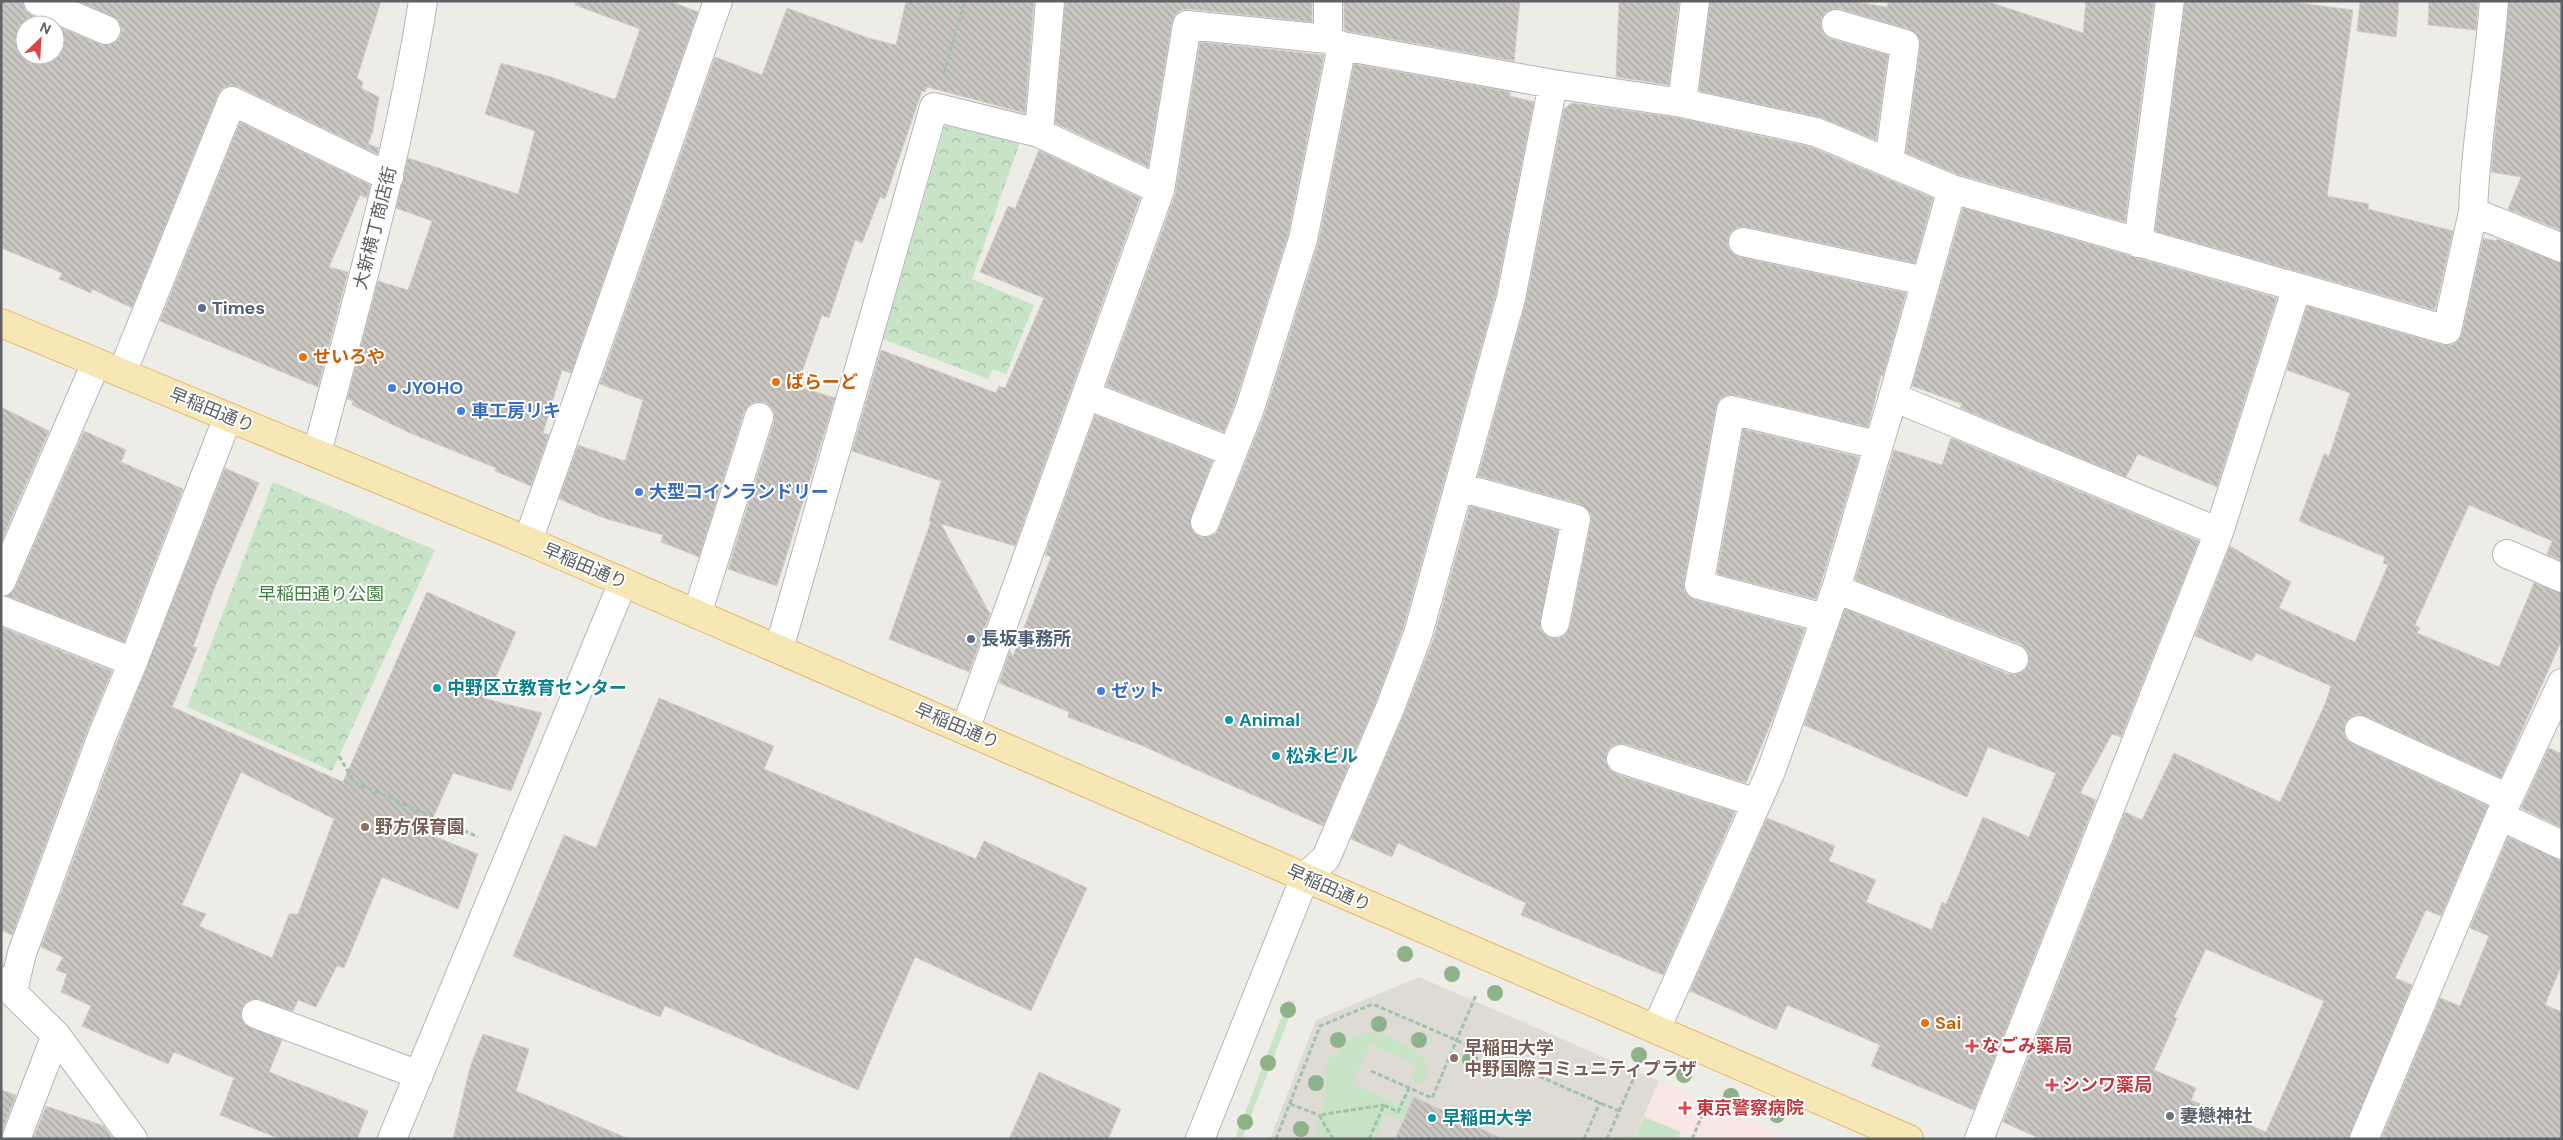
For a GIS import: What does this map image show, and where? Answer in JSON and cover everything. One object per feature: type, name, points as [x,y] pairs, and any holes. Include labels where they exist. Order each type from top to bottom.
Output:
[{"type":"main road","name":"早稲田通り","points":[[1,323],[528,541],[1909,1139]]},
{"type":"street","points":[[38,1],[106,30]]},
{"type":"street","name":"大新横丁商店街","points":[[317,453],[389,177],[413,65],[423,1]]},
{"type":"street","points":[[528,541],[718,1]]},
{"type":"street","points":[[1039,133],[1050,1]]},
{"type":"street","points":[[1206,522],[1250,408],[1303,239],[1335,43],[1328,1]]},
{"type":"street","points":[[1682,103],[1695,1]]},
{"type":"street","points":[[2138,243],[2170,1]]},
{"type":"street","points":[[965,730],[1160,190],[1187,26],[1335,43],[1553,84],[1682,103],[1816,132],[1952,189],[2447,330],[2473,212],[2474,178],[2490,58],[2494,1]]},
{"type":"street","points":[[1836,24],[1905,44],[1889,162]]},
{"type":"street","points":[[1200,1139],[1305,878],[1326,858],[1390,708],[1418,634],[1511,298],[1553,84]]},
{"type":"street","points":[[122,373],[232,101],[389,177]]},
{"type":"street","points":[[779,649],[934,107],[1039,133],[1160,190]]},
{"type":"street","points":[[1656,1029],[1771,771],[1836,589],[1952,189]]},
{"type":"street","points":[[2473,212],[2562,248]]},
{"type":"street","points":[[1743,242],[1925,281]]},
{"type":"street","points":[[1979,1139],[2219,532],[2297,287]]},
{"type":"street","points":[[1,582],[96,363]]},
{"type":"street","points":[[1086,395],[1232,452]]},
{"type":"street","points":[[1893,397],[2219,532]]},
{"type":"street","points":[[1825,618],[1699,585],[1731,410],[1877,445]]},
{"type":"street","points":[[133,1139],[56,1035],[7,986],[26,944],[102,736],[133,662],[228,417]]},
{"type":"street","points":[[697,614],[759,417]]},
{"type":"street","points":[[1459,487],[1576,519],[1555,623]]},
{"type":"street","points":[[2507,554],[2562,578]]},
{"type":"street","points":[[392,1139],[623,582]]},
{"type":"street","points":[[1836,589],[2014,659]]},
{"type":"street","points":[[1,610],[133,662]]},
{"type":"street","points":[[2364,1139],[2504,807],[2562,683]]},
{"type":"street","points":[[2359,730],[2504,807],[2562,845]]},
{"type":"street","points":[[1621,759],[1757,803]]},
{"type":"street","points":[[256,1014],[419,1075]]},
{"type":"street","points":[[16,1139],[56,1035]]},
{"type":"path","points":[[934,107],[965,1]]},
{"type":"path","points":[[339,756],[354,782],[511,852]]},
{"type":"path","points":[[1371,1071],[1432,1098],[1476,995]]},
{"type":"path","points":[[1276,1139],[1320,1026],[1373,1004],[1619,1111]]},
{"type":"path","points":[[1607,1139],[1639,1066]]},
{"type":"path","points":[[1290,1104],[1319,1115],[1384,1105],[1398,1112],[1409,1088]]},
{"type":"path","points":[[1692,1139],[1710,1097]]},
{"type":"path","points":[[1584,1139],[1600,1102]]},
{"type":"path","points":[[1369,1139],[1384,1105]]},
{"type":"path","points":[[1319,1115],[1333,1139]]},
{"type":"shaded area","name":"早稲田大学 中野国際コミュニティプラザ","points":[[1419,977],[1659,1081],[1634,1139],[1270,1139],[1316,1020]]},
{"type":"shaded area","name":"東京警察病院","points":[[1659,1081],[1792,1139],[1634,1139]]},
{"type":"green space","points":[[945,125],[1020,142],[972,279],[1034,305],[1006,374],[993,369],[988,379],[883,339]]},
{"type":"green space","name":"早稲田通り公園","points":[[273,482],[435,550],[332,771],[187,707]]},
{"type":"green space","points":[[1288,1000],[1295,1002],[1242,1139],[1235,1139]]},
{"type":"green space","points":[[1367,1032],[1384,1033],[1424,1057],[1428,1065],[1425,1080],[1419,1085],[1410,1080],[1416,1064],[1370,1044],[1352,1084],[1399,1104],[1404,1093],[1414,1097],[1403,1122],[1385,1115],[1375,1139],[1313,1139],[1326,1100],[1326,1066],[1329,1058],[1338,1053],[1347,1041]]},
{"type":"green space","points":[[1644,1117],[1681,1132],[1678,1139],[1620,1139],[1622,1133],[1635,1137]]},
{"type":"building","points":[[1,1],[23,1],[25,10],[31,15],[15,15],[15,65],[65,65],[65,29],[100,44],[108,45],[116,42],[120,37],[122,29],[118,20],[78,1],[381,1],[357,78],[363,82],[361,88],[379,97],[373,130],[368,144],[379,148],[377,154],[239,87],[231,85],[223,88],[218,95],[132,308],[92,289],[91,293],[59,279],[62,273],[1,248]]},
{"type":"building","points":[[576,1],[670,1],[698,12],[571,373],[562,370],[543,433],[549,435],[531,486],[495,471],[496,468],[410,433],[352,405],[353,401],[347,399],[378,281],[408,290],[432,221],[396,208],[408,158],[518,194],[535,131],[485,114],[501,63],[551,77],[613,99],[616,98],[640,29],[575,5]]},
{"type":"building","points":[[906,1],[1034,1],[1025,113],[927,87],[925,92],[922,91],[885,199],[880,197],[862,243],[855,240],[829,318],[822,315],[797,386],[835,398],[777,586],[728,569],[774,422],[774,413],[771,407],[764,402],[755,402],[748,406],[744,412],[699,557],[661,542],[663,535],[604,518],[559,499],[578,445],[625,461],[643,400],[600,384],[715,57],[762,75],[787,8],[868,38],[896,45]]},
{"type":"building","points":[[1065,1],[1312,1],[1312,22],[1189,9],[1181,10],[1175,15],[1172,22],[1148,167],[1055,123]]},
{"type":"building","points":[[1344,1],[1520,1],[1514,61],[1347,31],[1344,29]]},
{"type":"building","points":[[1619,1],[1679,1],[1669,85],[1616,77]]},
{"type":"building","points":[[1710,1],[1850,1],[1887,7],[1888,1],[1986,1],[2083,33],[2086,1],[2154,1],[2125,222],[1957,174],[1906,153],[1920,46],[1916,33],[1909,29],[1840,9],[1826,12],[1821,19],[1821,28],[1824,34],[1831,39],[1888,55],[1876,140],[1819,117],[1699,91]]},
{"type":"building","points":[[2185,1],[2285,1],[2353,10],[2327,196],[2369,204],[2368,209],[2453,231],[2435,310],[2155,231]]},
{"type":"building","points":[[2360,1],[2399,1],[2396,37],[2357,31]]},
{"type":"building","points":[[2429,1],[2478,1],[2476,30],[2428,25]]},
{"type":"building","points":[[2509,1],[2562,1],[2562,231],[2508,209],[2521,177],[2491,172]]},
{"type":"building","points":[[1200,42],[1324,55],[1288,235],[1235,403],[1224,432],[1106,386],[1175,195]]},
{"type":"building","points":[[1354,64],[1510,92],[1510,96],[1534,102],[1496,294],[1403,629],[1376,702],[1323,826],[1143,746],[1068,717],[1069,712],[999,683],[1010,651],[1013,656],[1051,557],[1045,555],[1095,415],[1212,461],[1190,524],[1193,532],[1200,537],[1208,537],[1215,534],[1219,528],[1265,413],[1318,244]]},
{"type":"building","points":[[1572,103],[1679,118],[1811,147],[1933,198],[1915,263],[1746,227],[1738,227],[1731,232],[1728,238],[1728,247],[1733,254],[1740,257],[1906,293],[1883,376],[1881,375],[1868,427],[1735,395],[1726,395],[1719,400],[1716,407],[1684,590],[1695,600],[1805,629],[1775,713],[1746,783],[1626,744],[1617,744],[1610,748],[1606,754],[1606,763],[1610,770],[1616,774],[1735,812],[1663,975],[1521,915],[1526,903],[1398,843],[1392,857],[1351,839],[1433,640],[1470,506],[1558,530],[1540,628],[1544,634],[1552,638],[1560,638],[1566,634],[1570,626],[1591,514],[1580,504],[1478,476],[1526,301],[1564,109]]},
{"type":"building","points":[[240,122],[370,185],[367,198],[360,195],[329,267],[348,272],[318,387],[160,321]]},
{"type":"building","points":[[1039,150],[1140,198],[1015,546],[941,524],[990,614],[969,672],[889,639],[931,521],[929,521],[941,481],[852,451],[881,350],[996,393],[999,386],[1005,388],[1044,298],[980,272],[1008,206],[1015,209]]},
{"type":"building","points":[[1963,208],[2277,298],[2217,487],[2138,454],[2126,477],[1960,408],[1962,404],[1912,386]]},
{"type":"building","points":[[2483,238],[2496,241],[2497,239],[2562,263],[2562,561],[2547,554],[2552,541],[2469,505],[2415,625],[2420,628],[2417,633],[2499,667],[2534,583],[2562,593],[2562,639],[2501,778],[2365,716],[2358,714],[2350,717],[2345,724],[2344,732],[2346,739],[2353,744],[2488,806],[2441,916],[2426,910],[2395,978],[2412,985],[2349,1139],[2041,1139],[2003,1122],[2125,812],[2142,820],[2174,753],[2280,802],[2325,704],[2331,686],[2256,653],[2252,661],[2195,636],[2230,546],[2291,582],[2279,608],[2355,642],[2388,565],[2383,563],[2385,557],[2299,521],[2324,454],[2329,456],[2350,393],[2287,370],[2307,306],[2443,345],[2452,345],[2459,340]],"holes":[[[2206,949],[2324,1001],[2266,1132],[2191,1100],[2196,1088],[2154,1070],[2177,1018],[2174,1017]]]},
{"type":"building","points":[[1,407],[49,431],[1,542]]},
{"type":"building","points":[[1743,429],[1859,457],[1816,599],[1717,574]]},
{"type":"building","points":[[84,431],[126,450],[121,462],[183,489],[124,642],[7,596],[15,588]]},
{"type":"building","points":[[1951,438],[2199,541],[2121,737],[2112,734],[2080,793],[2096,800],[1974,1110],[1871,1066],[1880,1045],[1787,1005],[1776,1030],[1690,991],[1767,818],[1835,846],[1829,861],[1876,880],[1866,902],[1932,930],[1942,902],[1946,904],[1983,817],[2029,837],[2056,773],[1988,747],[1967,797],[1804,725],[1845,609],[2008,674],[2017,674],[2024,671],[2028,665],[2029,656],[2026,649],[2020,644],[1855,580],[1894,450],[1942,465]]},
{"type":"building","points":[[225,468],[259,483],[214,589],[193,647],[197,648],[172,707],[343,782],[427,592],[516,632],[486,699],[542,713],[511,791],[453,773],[426,833],[478,854],[458,909],[382,877],[344,968],[337,966],[316,1007],[298,1000],[293,1011],[254,999],[246,1002],[242,1008],[241,1016],[244,1024],[282,1040],[269,1072],[368,1111],[357,1139],[280,1139],[220,1115],[234,1078],[174,1052],[168,1064],[82,1026],[91,1006],[61,992],[67,974],[56,970],[63,957],[41,947],[117,742]],"holes":[[[241,772],[334,819],[298,914],[289,914],[272,958],[199,926],[206,914],[182,905]]]},
{"type":"building","points":[[1,627],[112,671],[87,731],[12,935],[1,930]]},
{"type":"building","points":[[659,698],[774,746],[764,769],[976,859],[984,841],[1087,888],[1031,1011],[915,957],[858,1090],[665,1006],[660,1017],[513,956],[564,835],[596,848]]},
{"type":"building","points":[[2549,748],[2562,754],[2562,828],[2521,808]]},
{"type":"building","points":[[2508,837],[2562,860],[2562,964],[2545,1005],[2562,1012],[2562,1139],[2381,1139],[2440,998],[2460,1006],[2489,936],[2470,928]]},
{"type":"building","points":[[483,1034],[529,1049],[516,1091],[629,1139],[453,1139],[470,1067]]},
{"type":"building","points":[[1039,1072],[1121,1109],[1108,1139],[1009,1139]]},
{"type":"building","points":[[1,1090],[16,1095],[1,1134]]},
{"type":"building","name":"早稲田大学","points":[[1414,1097],[1431,1105],[1503,1139],[1395,1139]]},
{"type":"building","points":[[46,1106],[104,1126],[113,1139],[33,1139]]},
{"type":"place","name":"Times","points":[[202,308]]},
{"type":"place","name":"せいろや","points":[[303,357]]},
{"type":"place","name":"ばらーど","points":[[776,382]]},
{"type":"place","name":"JYOHO","points":[[392,388]]},
{"type":"place","name":"車工房リキ","points":[[461,411]]},
{"type":"place","name":"大型コインランドリー","points":[[639,492]]},
{"type":"place","name":"長坂事務所","points":[[971,639]]},
{"type":"place","name":"中野区立教育センター","points":[[437,688]]},
{"type":"place","name":"ゼット","points":[[1101,691]]},
{"type":"place","name":"Animal","points":[[1229,720]]},
{"type":"place","name":"松永ビル","points":[[1276,756]]},
{"type":"place","name":"野方保育園","points":[[365,827]]},
{"type":"place","name":"Sai","points":[[1925,1023]]},
{"type":"place","name":"なごみ薬局","points":[[1972,1046]]},
{"type":"place","name":"早稲田大学 中野国際コミュニティプラザ","points":[[1454,1058]]},
{"type":"place","name":"シンワ薬局","points":[[2052,1085]]},
{"type":"place","name":"東京警察病院","points":[[1685,1108]]},
{"type":"place","name":"妻戀神社","points":[[2170,1116]]},
{"type":"place","name":"早稲田大学","points":[[1432,1118]]}]
